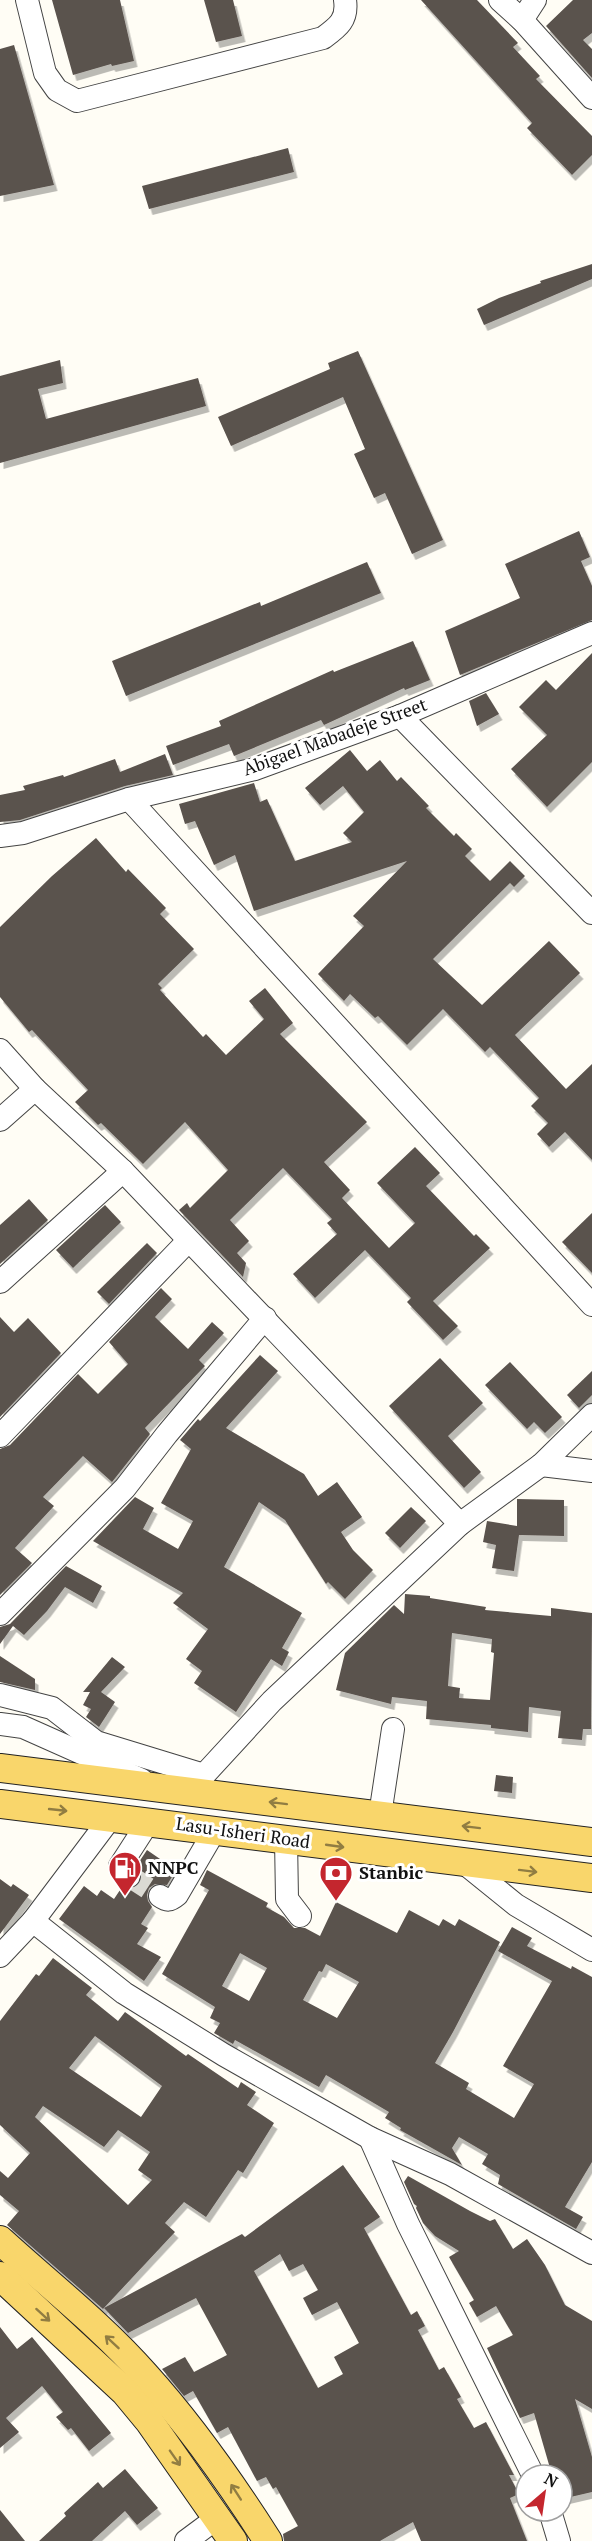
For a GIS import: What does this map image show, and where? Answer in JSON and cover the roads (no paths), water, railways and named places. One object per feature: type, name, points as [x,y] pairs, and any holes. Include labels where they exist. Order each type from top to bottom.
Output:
[{"type":"main road","name":"Lasu-Isheri Road","points":[[0,1768],[155,1786],[200,1784],[380,1815],[592,1842]]},
{"type":"main road","name":"Lasu-Isheri Road","points":[[0,1804],[112,1816],[592,1878]]},
{"type":"main road","points":[[0,2240],[145,2374],[233,2486],[268,2541]]},
{"type":"main road","points":[[0,2276],[125,2392],[149,2421],[225,2530]]},
{"type":"street","points":[[27,0],[45,73],[57,90],[77,101],[323,38],[342,24],[346,9],[345,0]]},
{"type":"street","points":[[500,0],[522,20],[592,98]]},
{"type":"street","points":[[522,20],[535,0]]},
{"type":"street","name":"Abigael Mabadeje Street","points":[[0,836],[23,833],[129,799],[255,769],[400,716],[592,633]]},
{"type":"street","points":[[400,716],[592,913]]},
{"type":"street","points":[[129,799],[592,1305]]},
{"type":"street","points":[[0,1050],[35,1089],[123,1171],[188,1241],[266,1318],[460,1524]]},
{"type":"street","points":[[0,1120],[35,1089]]},
{"type":"street","points":[[0,1282],[123,1171]]},
{"type":"street","points":[[0,1436],[188,1241]]},
{"type":"street","points":[[0,1614],[125,1488],[167,1434],[266,1318]]},
{"type":"street","points":[[0,1695],[52,1708],[96,1742],[200,1784],[272,1701],[460,1524],[541,1465],[592,1415]]},
{"type":"street","points":[[541,1465],[592,1471]]},
{"type":"street","points":[[0,1724],[23,1727],[155,1786]]},
{"type":"street","points":[[380,1815],[393,1729]]},
{"type":"street","points":[[0,1755],[23,1758],[63,1775]]},
{"type":"street","points":[[0,1956],[33,1921],[112,1816]]},
{"type":"street","points":[[129,1876],[122,1872],[120,1866],[149,1821]]},
{"type":"street","points":[[160,1896],[166,1901],[177,1895],[214,1830]]},
{"type":"street","points":[[286,1839],[287,1899],[300,1916]]},
{"type":"street","points":[[464,1863],[516,1905],[592,1950]]},
{"type":"street","points":[[33,1921],[124,1993],[224,2055],[370,2138],[450,2174],[592,2253]]},
{"type":"street","points":[[370,2138],[408,2224],[527,2463]]},
{"type":"street","points":[[554,2523],[559,2541]]},
{"type":"street","points":[[186,2541],[225,2530]]},
{"type":"tunnel","points":[[129,1876],[160,1896]]},
{"type":"place","name":"NNPC","points":[[125,1897]]},
{"type":"place","name":"Stanbic","points":[[336,1902]]}]
